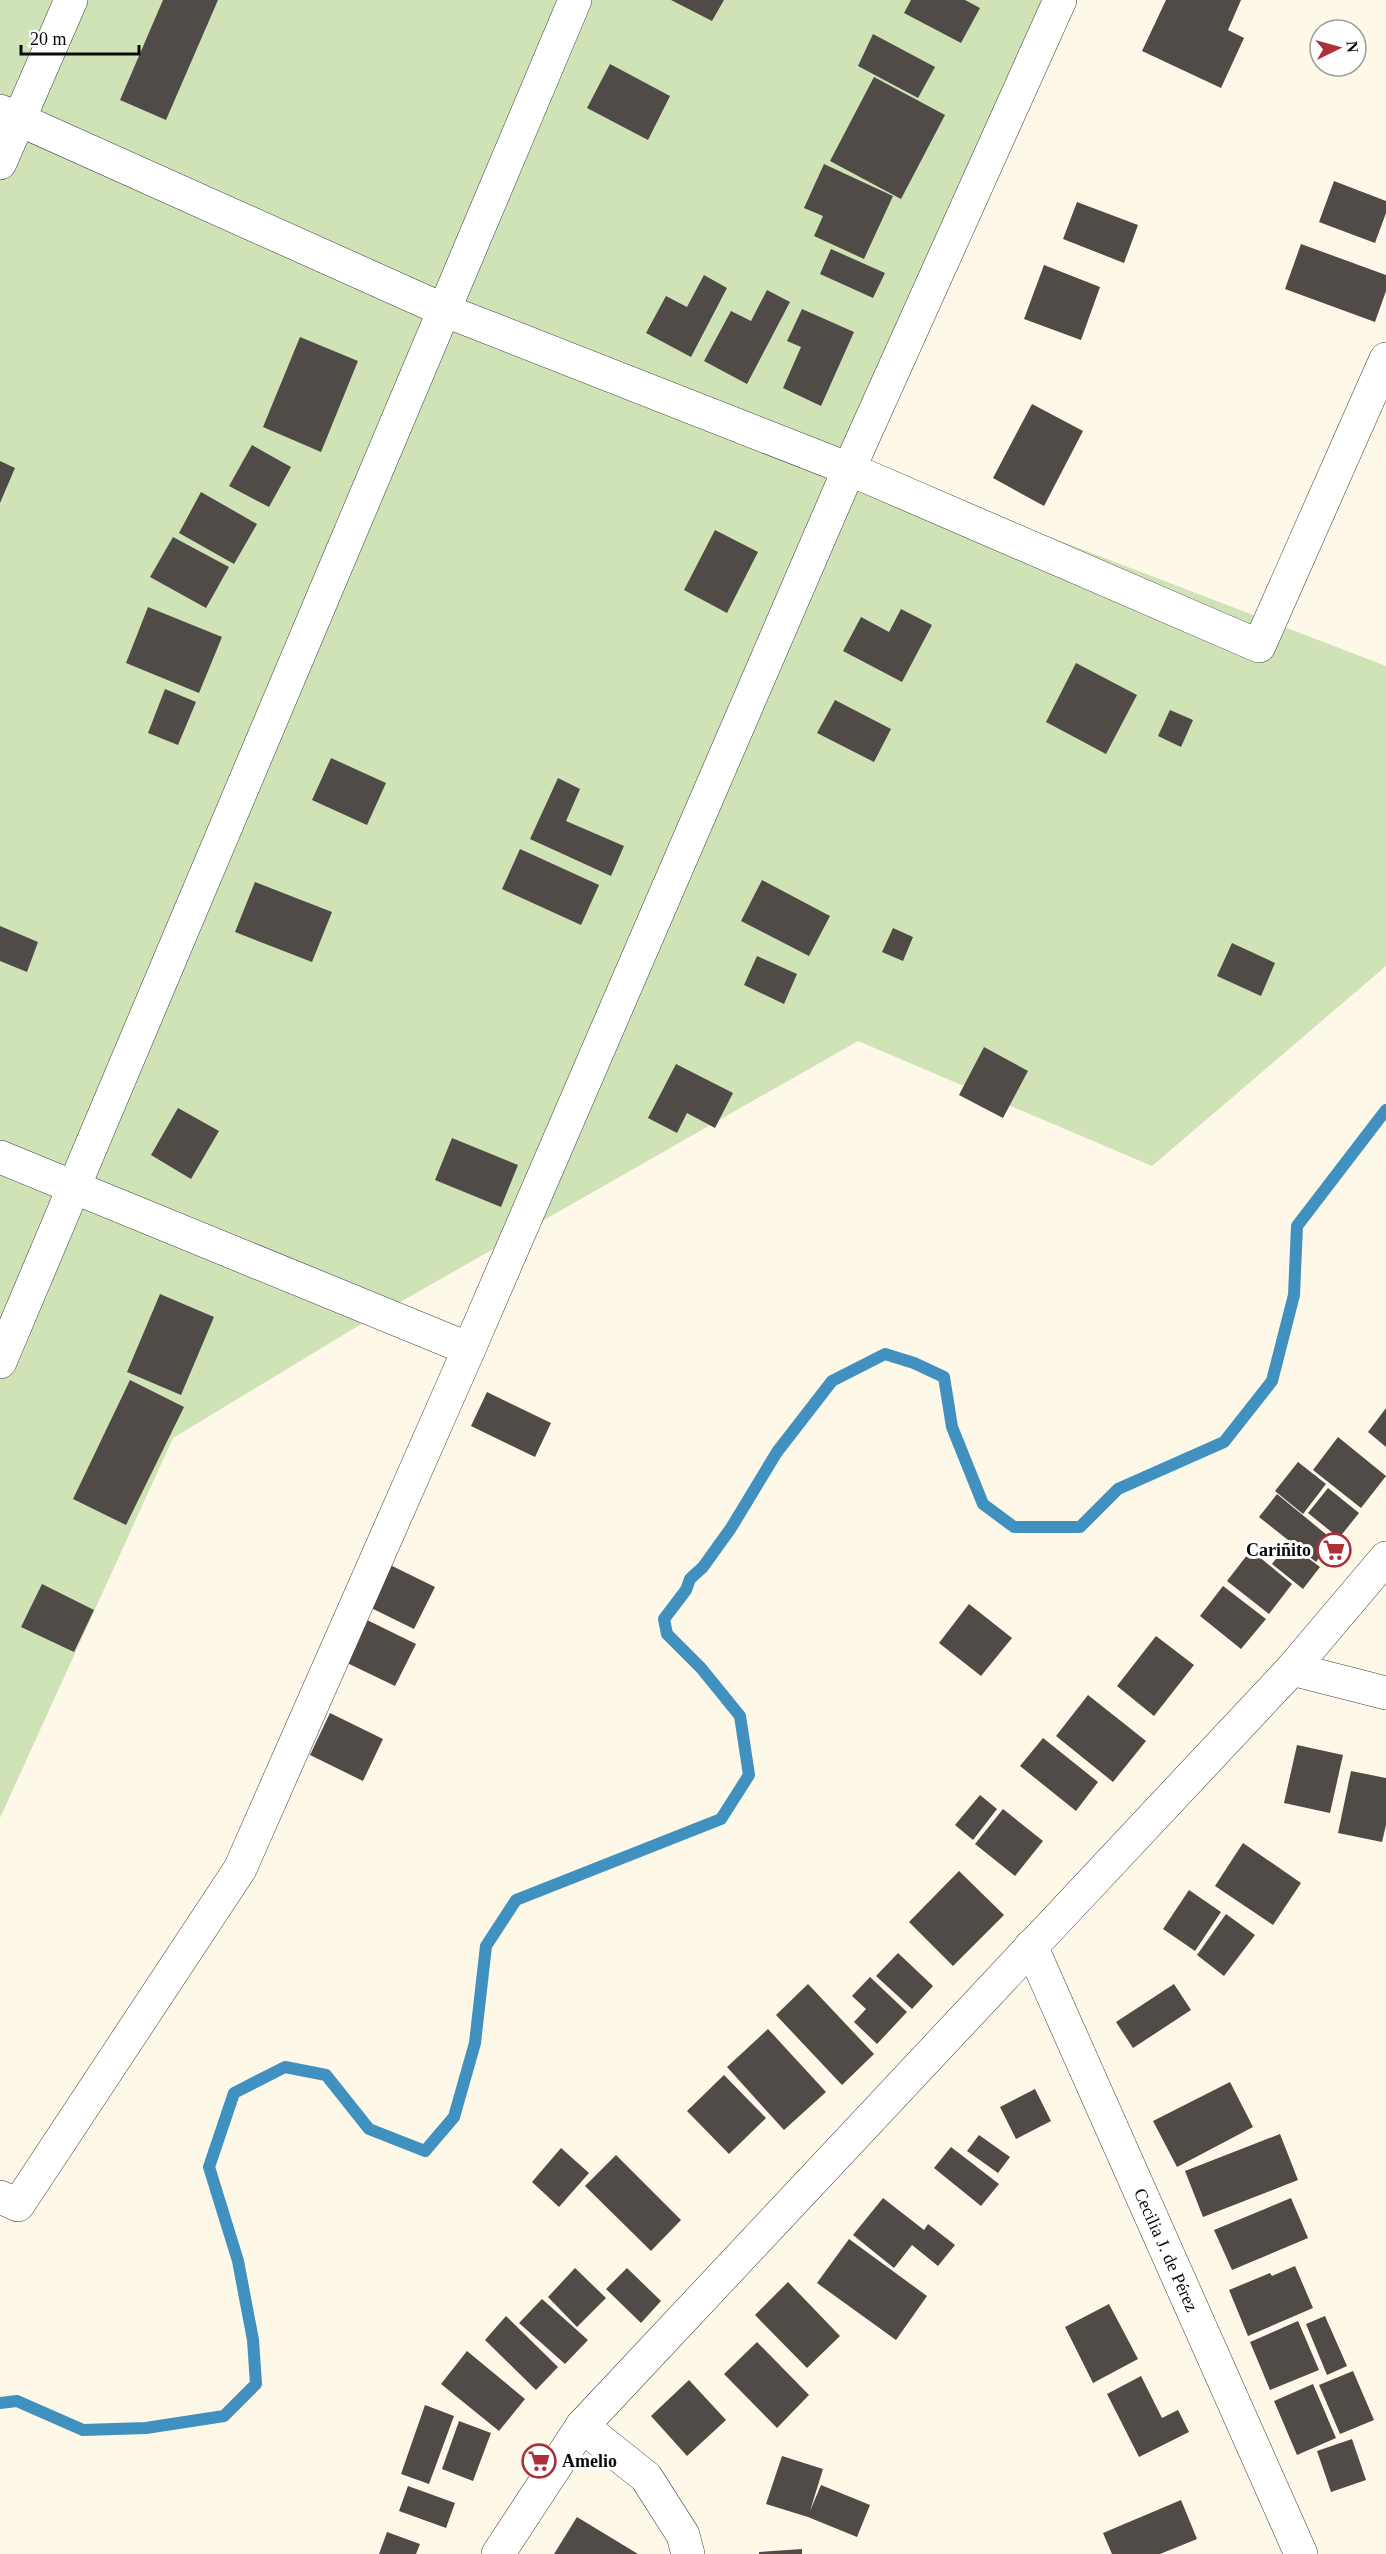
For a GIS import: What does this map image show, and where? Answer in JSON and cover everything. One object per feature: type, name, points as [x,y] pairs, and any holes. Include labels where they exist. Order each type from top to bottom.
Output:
[{"type":"street","points":[[0,163],[10,115],[71,0]]},
{"type":"street","points":[[0,1362],[446,311],[575,0]]},
{"type":"street","points":[[0,2197],[18,2205],[240,1869],[469,1349],[849,469],[1060,0]]},
{"type":"street","points":[[10,115],[446,311],[849,469],[1259,646],[1386,359]]},
{"type":"street","points":[[0,1157],[469,1349]]},
{"type":"street","points":[[498,2554],[582,2426],[1292,1669],[1386,1558]]},
{"type":"street","points":[[1292,1669],[1386,1693]]},
{"type":"street","name":"Cecilia J. de Pérez","points":[[1031,1946],[1301,2554]]},
{"type":"street","points":[[582,2426],[646,2477],[683,2535],[688,2554]]},
{"type":"green space","points":[[0,0],[1067,0],[865,466],[1386,666],[1386,966],[1152,1166],[858,1041],[353,1329],[173,1438],[0,1818]]},
{"type":"building","points":[[163,0],[218,0],[166,120],[120,100]]},
{"type":"building","points":[[671,0],[724,0],[712,21]]},
{"type":"building","points":[[911,0],[965,0],[980,8],[961,43],[904,13]]},
{"type":"building","points":[[1166,0],[1241,0],[1228,30],[1244,38],[1221,88],[1142,51]]},
{"type":"building","points":[[873,34],[935,67],[918,98],[858,66]]},
{"type":"building","points":[[610,64],[670,96],[648,140],[587,108]]},
{"type":"building","points":[[874,77],[945,115],[901,199],[830,161]]},
{"type":"building","points":[[824,164],[893,196],[864,259],[814,236],[823,216],[804,208]]},
{"type":"building","points":[[1334,181],[1386,201],[1386,213],[1375,243],[1319,222]]},
{"type":"building","points":[[1077,202],[1138,225],[1124,263],[1063,239]]},
{"type":"building","points":[[1301,244],[1386,275],[1386,291],[1375,322],[1285,289]]},
{"type":"building","points":[[831,249],[885,273],[873,298],[820,274]]},
{"type":"building","points":[[1044,265],[1100,287],[1081,340],[1024,319]]},
{"type":"building","points":[[704,275],[727,288],[691,357],[646,333],[666,296],[687,307]]},
{"type":"building","points":[[767,290],[790,302],[747,384],[704,361],[731,311],[751,321]]},
{"type":"building","points":[[802,309],[854,332],[821,406],[783,388],[801,347],[787,341]]},
{"type":"building","points":[[300,337],[358,361],[321,452],[263,427]]},
{"type":"building","points":[[1032,404],[1083,431],[1044,506],[993,478]]},
{"type":"building","points":[[252,445],[291,467],[269,507],[229,486]]},
{"type":"building","points":[[0,461],[15,468],[0,503]]},
{"type":"building","points":[[201,492],[257,524],[234,564],[179,533]]},
{"type":"building","points":[[715,530],[758,552],[727,613],[684,590]]},
{"type":"building","points":[[173,537],[229,567],[206,608],[150,577]]},
{"type":"building","points":[[148,607],[222,637],[199,693],[126,663]]},
{"type":"building","points":[[901,609],[932,625],[902,682],[843,651],[861,617],[889,632]]},
{"type":"building","points":[[1076,663],[1137,695],[1106,754],[1046,722]]},
{"type":"building","points":[[165,689],[196,702],[178,745],[148,733]]},
{"type":"building","points":[[835,700],[891,729],[874,762],[817,733]]},
{"type":"building","points":[[1170,710],[1193,720],[1181,747],[1158,736]]},
{"type":"building","points":[[331,758],[386,783],[367,825],[312,800]]},
{"type":"building","points":[[558,778],[580,789],[566,821],[624,846],[611,876],[530,839]]},
{"type":"building","points":[[520,849],[599,885],[581,925],[502,889]]},
{"type":"building","points":[[762,880],[830,916],[809,956],[741,921]]},
{"type":"building","points":[[255,882],[332,912],[312,962],[235,932]]},
{"type":"building","points":[[0,926],[38,942],[27,972],[0,961]]},
{"type":"building","points":[[893,928],[913,937],[903,961],[882,952]]},
{"type":"building","points":[[1232,943],[1275,963],[1261,996],[1217,976]]},
{"type":"building","points":[[757,956],[797,974],[784,1004],[744,985]]},
{"type":"building","points":[[984,1047],[1028,1071],[1003,1118],[959,1095]]},
{"type":"building","points":[[676,1064],[733,1093],[715,1128],[687,1113],[677,1133],[648,1118]]},
{"type":"building","points":[[178,1108],[219,1131],[191,1179],[151,1155]]},
{"type":"building","points":[[452,1138],[518,1165],[501,1207],[435,1180]]},
{"type":"building","points":[[160,1294],[214,1317],[181,1395],[127,1372]]},
{"type":"building","points":[[130,1380],[184,1407],[126,1525],[73,1499]]},
{"type":"building","points":[[487,1392],[551,1423],[535,1457],[471,1426]]},
{"type":"building","points":[[1386,1408],[1386,1447],[1368,1432]]},
{"type":"building","points":[[1338,1437],[1386,1476],[1361,1508],[1313,1470]]},
{"type":"building","points":[[1298,1462],[1326,1484],[1303,1514],[1275,1491]]},
{"type":"building","points":[[1328,1488],[1359,1513],[1339,1538],[1308,1513]]},
{"type":"building","points":[[1277,1494],[1333,1540],[1316,1562],[1259,1517]]},
{"type":"building","points":[[1288,1543],[1320,1567],[1303,1589],[1272,1564]]},
{"type":"building","points":[[1251,1550],[1292,1584],[1269,1614],[1227,1581]]},
{"type":"building","points":[[382,1561],[435,1587],[414,1629],[361,1603]]},
{"type":"building","points":[[42,1584],[94,1610],[74,1652],[21,1627]]},
{"type":"building","points":[[1223,1586],[1266,1619],[1241,1649],[1200,1616]]},
{"type":"building","points":[[969,1604],[1012,1638],[981,1676],[939,1643]]},
{"type":"building","points":[[363,1618],[416,1644],[395,1686],[343,1661]]},
{"type":"building","points":[[1156,1636],[1194,1665],[1154,1716],[1117,1686]]},
{"type":"building","points":[[1088,1695],[1146,1741],[1113,1782],[1056,1736]]},
{"type":"building","points":[[330,1713],[383,1739],[363,1781],[310,1755]]},
{"type":"building","points":[[1043,1738],[1098,1782],[1076,1811],[1020,1766]]},
{"type":"building","points":[[1297,1745],[1343,1755],[1330,1813],[1284,1803]]},
{"type":"building","points":[[1351,1771],[1386,1778],[1386,1825],[1382,1842],[1338,1833]]},
{"type":"building","points":[[980,1795],[997,1809],[973,1840],[955,1825]]},
{"type":"building","points":[[1003,1809],[1043,1841],[1015,1876],[975,1844]]},
{"type":"building","points":[[1243,1843],[1301,1883],[1273,1925],[1215,1886]]},
{"type":"building","points":[[959,1871],[1004,1915],[953,1966],[909,1922]]},
{"type":"building","points":[[1189,1890],[1221,1912],[1195,1951],[1163,1929]]},
{"type":"building","points":[[1226,1914],[1255,1935],[1224,1976],[1197,1955]]},
{"type":"building","points":[[898,1953],[933,1986],[912,2009],[876,1976]]},
{"type":"building","points":[[870,1977],[907,2012],[877,2044],[854,2022],[866,2009],[852,1996]]},
{"type":"building","points":[[808,1984],[874,2054],[842,2085],[776,2015]]},
{"type":"building","points":[[1174,1984],[1191,2010],[1133,2048],[1116,2022]]},
{"type":"building","points":[[768,2029],[826,2092],[784,2130],[727,2067]]},
{"type":"building","points":[[724,2075],[766,2118],[729,2154],[687,2111]]},
{"type":"building","points":[[1230,2082],[1253,2127],[1177,2167],[1153,2121]]},
{"type":"building","points":[[1035,2089],[1051,2121],[1016,2139],[1000,2107]]},
{"type":"building","points":[[1280,2134],[1298,2180],[1203,2217],[1185,2171]]},
{"type":"building","points":[[979,2135],[1010,2157],[998,2173],[967,2151]]},
{"type":"building","points":[[951,2147],[999,2184],[981,2206],[934,2168]]},
{"type":"building","points":[[561,2148],[589,2173],[559,2207],[532,2182]]},
{"type":"building","points":[[616,2155],[681,2220],[651,2251],[585,2186]]},
{"type":"building","points":[[883,2198],[924,2230],[928,2224],[955,2245],[938,2266],[912,2245],[894,2268],[853,2235]]},
{"type":"building","points":[[1291,2198],[1308,2238],[1232,2270],[1214,2230]]},
{"type":"building","points":[[849,2239],[927,2296],[896,2340],[817,2283]]},
{"type":"building","points":[[1295,2266],[1313,2308],[1248,2336],[1229,2290],[1270,2273],[1272,2276]]},
{"type":"building","points":[[575,2268],[606,2298],[577,2327],[548,2297]]},
{"type":"building","points":[[627,2268],[661,2301],[641,2323],[606,2289]]},
{"type":"building","points":[[788,2282],[840,2336],[807,2368],[755,2315]]},
{"type":"building","points":[[542,2299],[588,2340],[565,2364],[519,2323]]},
{"type":"building","points":[[1109,2304],[1138,2359],[1093,2383],[1065,2327]]},
{"type":"building","points":[[506,2316],[558,2367],[536,2390],[485,2340]]},
{"type":"building","points":[[1325,2316],[1347,2366],[1327,2375],[1306,2324]]},
{"type":"building","points":[[1298,2321],[1319,2370],[1270,2390],[1250,2342]]},
{"type":"building","points":[[757,2342],[809,2395],[777,2428],[724,2374]]},
{"type":"building","points":[[467,2351],[525,2399],[499,2431],[441,2384]]},
{"type":"building","points":[[1353,2371],[1374,2420],[1340,2434],[1319,2385]]},
{"type":"building","points":[[1141,2376],[1162,2418],[1178,2410],[1189,2432],[1139,2457],[1107,2394]]},
{"type":"building","points":[[689,2380],[726,2420],[687,2456],[651,2416]]},
{"type":"building","points":[[1313,2384],[1336,2438],[1297,2455],[1274,2401]]},
{"type":"building","points":[[425,2405],[454,2416],[429,2484],[401,2474]]},
{"type":"building","points":[[459,2421],[491,2433],[473,2481],[442,2469]]},
{"type":"building","points":[[1352,2439],[1366,2480],[1331,2492],[1317,2451]]},
{"type":"building","points":[[782,2456],[823,2469],[810,2511],[821,2485],[870,2505],[857,2537],[808,2517],[766,2504]]},
{"type":"building","points":[[408,2486],[455,2503],[446,2528],[399,2511]]},
{"type":"building","points":[[1181,2500],[1197,2539],[1160,2554],[1112,2554],[1103,2533]]},
{"type":"building","points":[[577,2517],[638,2554],[554,2554]]},
{"type":"building","points":[[387,2532],[420,2544],[416,2554],[379,2554]]},
{"type":"building","points":[[802,2549],[802,2554],[759,2554],[759,2552]]},
{"type":"waterway","points":[[0,2403],[17,2401],[83,2430],[146,2428],[224,2416],[256,2384],[253,2340],[238,2261],[209,2167],[234,2093],[285,2067],[326,2075],[369,2129],[425,2151],[454,2117],[475,2043],[486,1946],[516,1900],[721,1819],[749,1775],[740,1716],[701,1668],[667,1634],[664,1619],[686,1590],[690,1579],[703,1567],[731,1528],[777,1452],[832,1381],[885,1354],[914,1363],[944,1377],[952,1427],[983,1504],[1014,1527],[1080,1527],[1118,1489],[1224,1442],[1272,1381],[1294,1295],[1297,1226],[1386,1110]]},
{"type":"place","name":"Cariñito","points":[[1334,1550]]},
{"type":"place","name":"Amelio","points":[[539,2461]]}]
